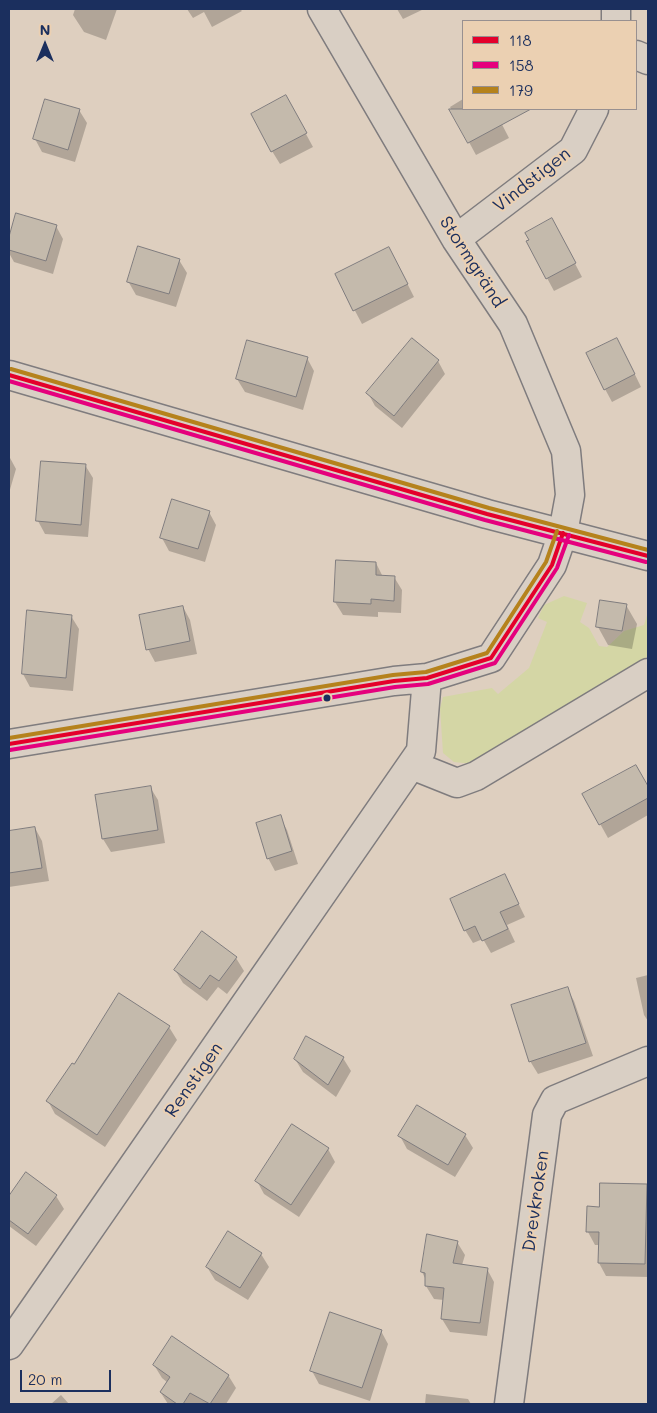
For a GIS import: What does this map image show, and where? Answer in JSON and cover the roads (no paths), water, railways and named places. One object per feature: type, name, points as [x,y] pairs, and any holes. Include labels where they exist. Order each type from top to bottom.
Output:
[{"type":"street","name":"Stormgränd","points":[[9,744],[394,680],[427,678],[491,658],[552,565],[563,533],[570,495],[566,451],[512,324],[456,239],[322,9]]},
{"type":"street","name":"Vindstigen","points":[[456,239],[573,150],[593,110]]},
{"type":"street","points":[[9,375],[478,511],[648,556]]},
{"type":"street","points":[[412,765],[457,783],[476,776],[648,673]]},
{"type":"street","name":"Renstigen","points":[[9,1345],[421,751],[427,678]]},
{"type":"street","name":"Drevkroken","points":[[509,1404],[547,1115],[555,1100],[648,1061]]}]
